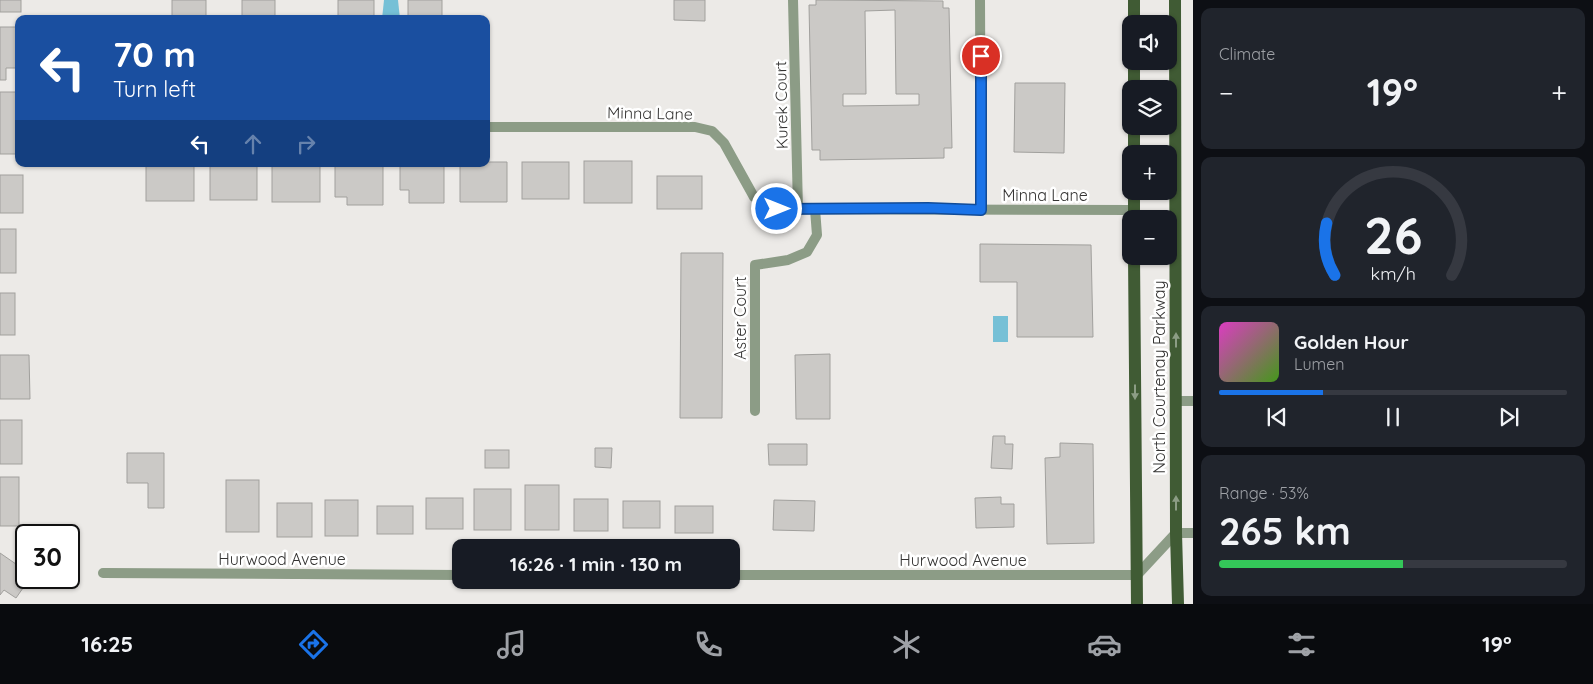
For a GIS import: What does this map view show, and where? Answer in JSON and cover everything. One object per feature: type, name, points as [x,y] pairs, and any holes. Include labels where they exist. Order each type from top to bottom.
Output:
[{"type":"main road","points":[[1134,0],[1134,15]]},
{"type":"main road","name":"North Courtenay Parkway","points":[[1175,0],[1176,533],[1178,604]]},
{"type":"main road","name":"North Courtenay Parkway","points":[[1134,265],[1137,604]]},
{"type":"street","name":"Kurek Court","points":[[794,0],[798,209]]},
{"type":"street","points":[[980,0],[981,210]]},
{"type":"street","name":"Minna Lane","points":[[490,127],[695,127],[712,131],[724,143],[754,197],[767,206],[777,209],[928,208],[1122,214]]},
{"type":"street","name":"Aster Court","points":[[756,411],[756,265],[788,260],[807,252],[817,235],[815,209]]},
{"type":"street","points":[[1176,401],[1193,401]]},
{"type":"street","points":[[1137,575],[1176,533],[1193,533]]},
{"type":"street","name":"Hurwood Avenue","points":[[103,573],[452,574]]},
{"type":"street","name":"Hurwood Avenue","points":[[740,575],[1137,575]]},
{"type":"water","points":[[384,0],[398,0],[400,15],[382,15]]},
{"type":"water","points":[[993,316],[1008,316],[1008,342],[993,342]]},
{"type":"building","points":[[0,0],[21,0],[21,12],[0,12]]},
{"type":"building","points":[[172,0],[206,0],[206,15],[172,15]]},
{"type":"building","points":[[242,0],[275,0],[275,15],[242,15]]},
{"type":"building","points":[[338,0],[374,0],[374,15],[338,15]]},
{"type":"building","points":[[408,0],[442,0],[442,15],[408,15]]},
{"type":"building","points":[[674,0],[705,0],[705,21],[674,20]]},
{"type":"building","points":[[816,0],[943,1],[943,8],[949,8],[952,148],[944,148],[944,158],[820,160],[820,150],[812,150],[809,5],[816,5]],"holes":[[[895,10],[896,94],[919,94],[919,105],[843,106],[843,94],[866,94],[865,11]]]},
{"type":"building","points":[[0,27],[15,27],[15,68],[6,68],[6,80],[0,80]]},
{"type":"building","points":[[1015,83],[1065,83],[1064,153],[1014,152]]},
{"type":"building","points":[[0,92],[15,92],[15,154],[0,154]]},
{"type":"building","points":[[584,161],[632,161],[632,203],[584,203]]},
{"type":"building","points":[[490,162],[507,162],[507,202],[460,202],[460,167],[490,167]]},
{"type":"building","points":[[522,162],[569,162],[569,199],[522,199]]},
{"type":"building","points":[[146,167],[194,167],[194,201],[146,201]]},
{"type":"building","points":[[210,167],[257,167],[257,200],[210,200]]},
{"type":"building","points":[[272,167],[320,167],[320,202],[272,202]]},
{"type":"building","points":[[335,167],[383,167],[383,205],[347,205],[347,197],[335,197]]},
{"type":"building","points":[[400,167],[444,167],[444,203],[409,203],[409,190],[400,190]]},
{"type":"building","points":[[0,175],[23,175],[23,213],[0,213]]},
{"type":"building","points":[[657,176],[702,176],[702,209],[657,209]]},
{"type":"building","points":[[0,229],[16,229],[16,273],[0,273]]},
{"type":"building","points":[[980,244],[1091,245],[1093,337],[1017,337],[1017,282],[980,282]]},
{"type":"building","points":[[681,253],[723,253],[722,418],[680,418]]},
{"type":"building","points":[[0,293],[15,293],[15,335],[0,335]]},
{"type":"building","points":[[830,354],[830,419],[796,419],[795,355]]},
{"type":"building","points":[[0,355],[29,355],[30,399],[0,399]]},
{"type":"building","points":[[0,420],[22,420],[22,464],[0,464]]},
{"type":"building","points":[[993,436],[1005,436],[1005,444],[1013,444],[1012,469],[991,468]]},
{"type":"building","points":[[1060,443],[1093,444],[1094,543],[1047,544],[1045,458],[1060,457]]},
{"type":"building","points":[[768,444],[807,444],[807,465],[769,465]]},
{"type":"building","points":[[595,448],[612,448],[611,468],[595,467]]},
{"type":"building","points":[[485,450],[509,450],[509,468],[485,468]]},
{"type":"building","points":[[127,453],[164,453],[164,508],[148,508],[148,483],[127,483]]},
{"type":"building","points":[[0,477],[19,477],[19,524],[15,524],[15,526],[0,526]]},
{"type":"building","points":[[226,480],[259,480],[259,532],[226,532]]},
{"type":"building","points":[[525,485],[559,485],[559,530],[525,530]]},
{"type":"building","points":[[474,489],[511,489],[511,530],[474,530]]},
{"type":"building","points":[[1001,497],[1001,504],[1014,504],[1014,527],[976,528],[975,498]]},
{"type":"building","points":[[426,498],[463,498],[463,529],[426,529]]},
{"type":"building","points":[[574,499],[608,499],[608,531],[574,531]]},
{"type":"building","points":[[325,500],[358,500],[358,536],[325,536]]},
{"type":"building","points":[[774,500],[815,501],[814,531],[773,530]]},
{"type":"building","points":[[623,501],[660,501],[660,528],[623,528]]},
{"type":"building","points":[[277,503],[312,503],[312,537],[277,537]]},
{"type":"building","points":[[377,506],[413,506],[413,534],[377,534]]},
{"type":"building","points":[[675,506],[713,506],[713,533],[675,533]]},
{"type":"building","points":[[0,553],[15,563],[15,589],[22,589],[16,598],[4,590],[0,595]]},
{"type":"route","points":[[777,209],[928,208],[981,210],[981,56]]}]
